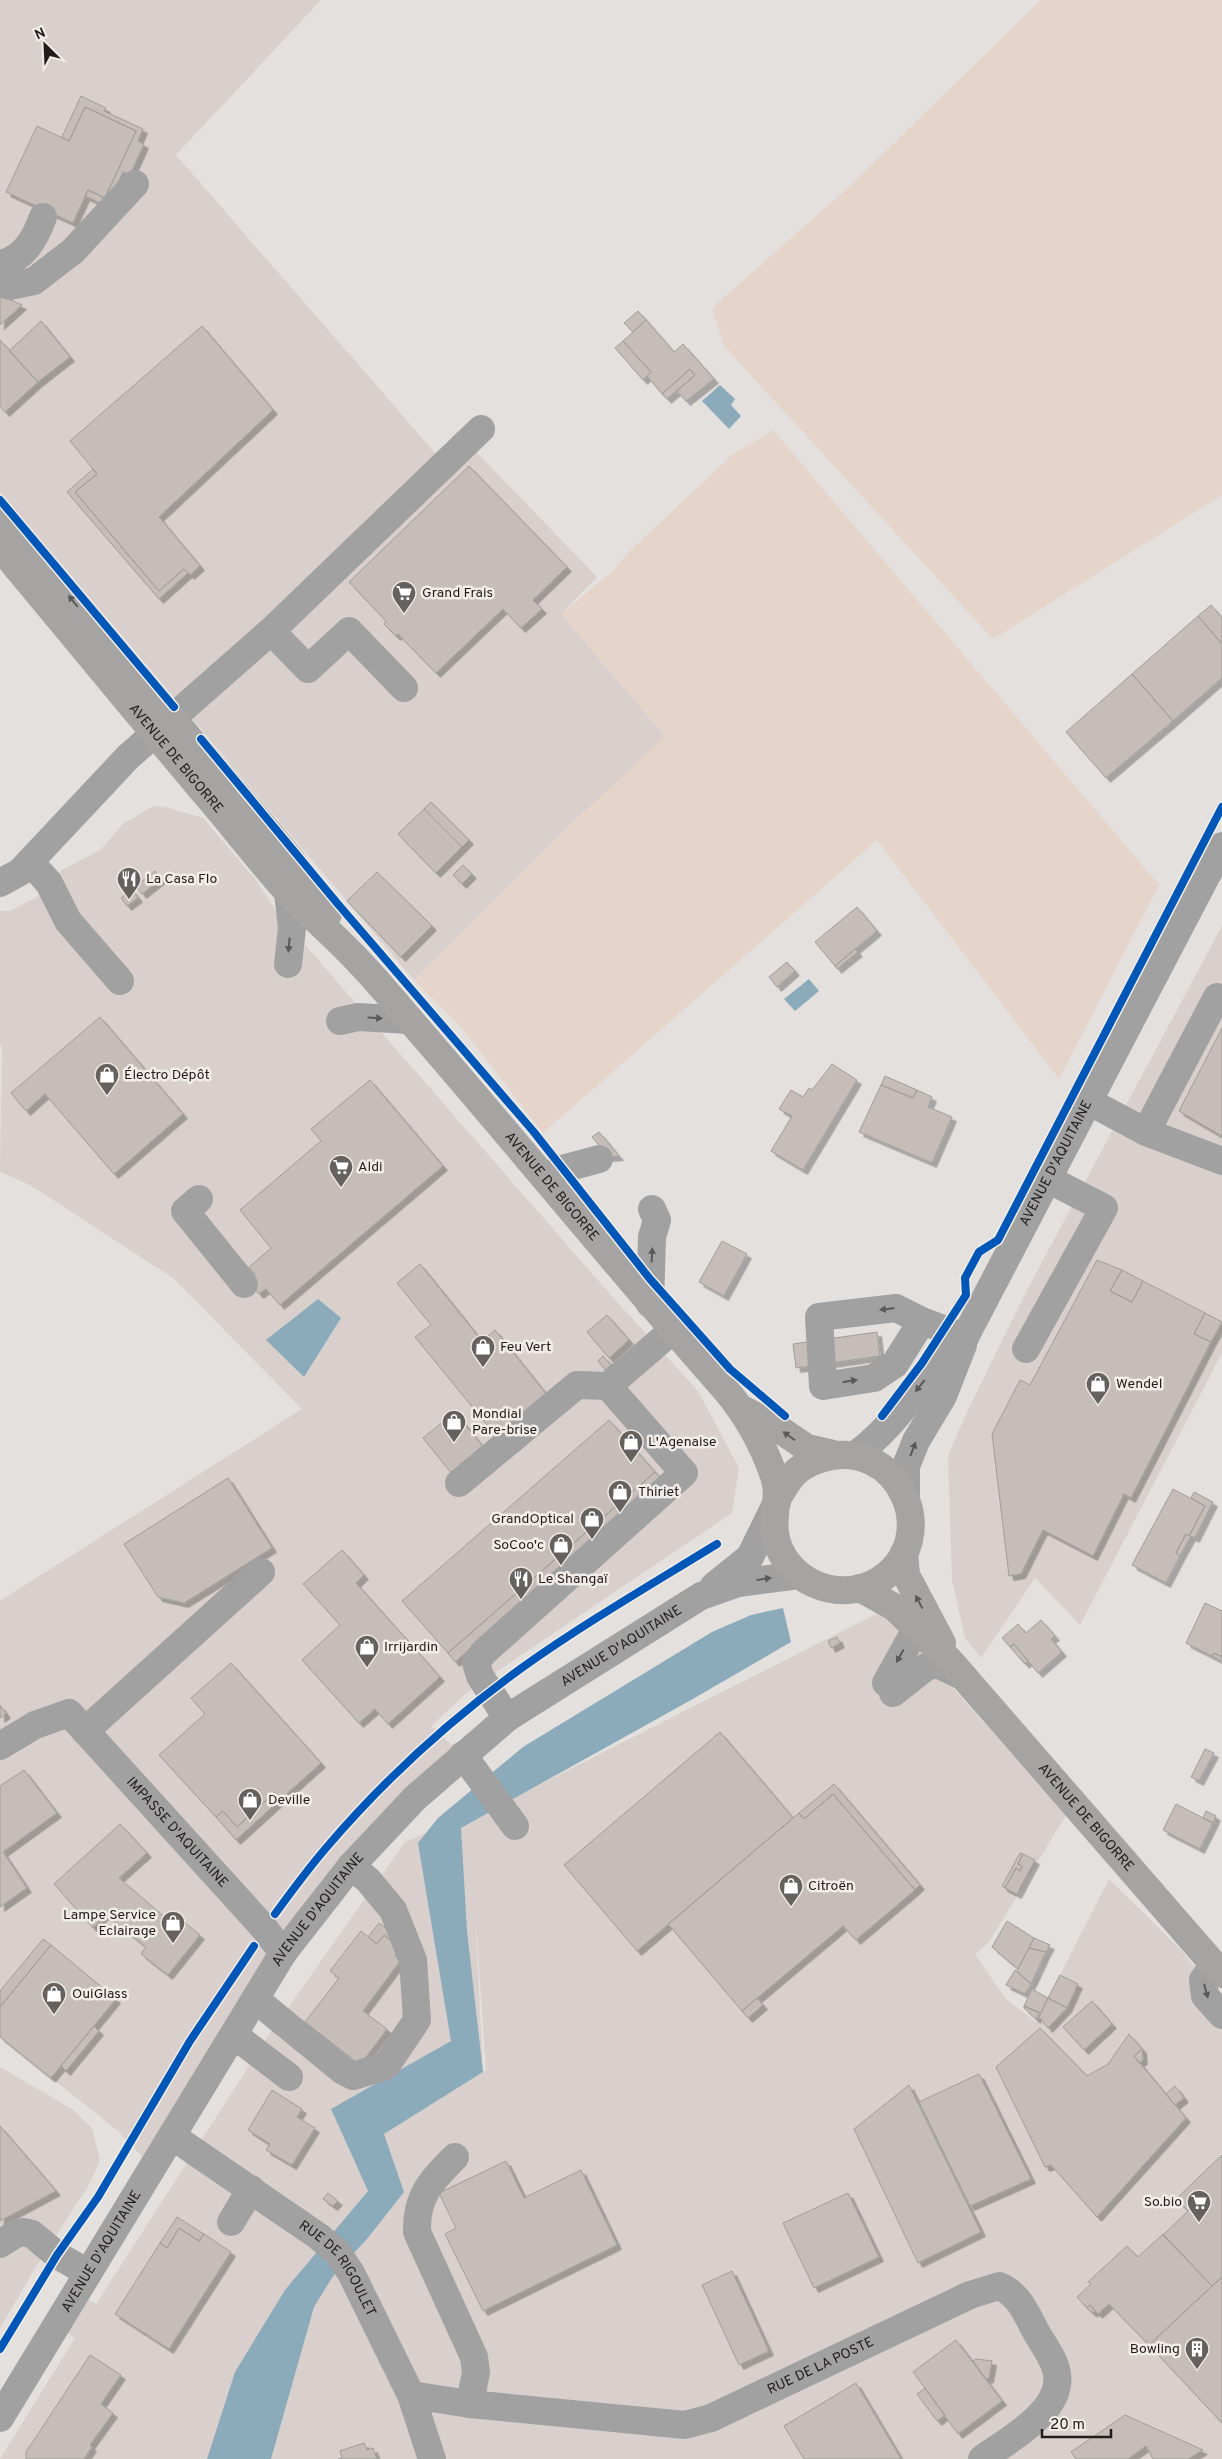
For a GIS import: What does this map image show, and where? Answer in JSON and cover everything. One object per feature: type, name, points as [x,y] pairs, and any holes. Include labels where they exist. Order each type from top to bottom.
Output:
[{"type":"main road","name":"AVENUE DE BIGORRE","points":[[0,521],[68,595],[288,892],[360,964],[410,1020],[545,1177],[650,1304],[742,1409],[775,1478],[777,1499]]},
{"type":"main road","name":"AVENUE DE BIGORRE","points":[[0,547],[68,628],[270,834],[292,861],[360,964]]},
{"type":"main road","name":"AVENUE DE BIGORRE","points":[[742,1409],[776,1427],[807,1448],[844,1455]]},
{"type":"main road","points":[[844,1455],[876,1463],[894,1477],[906,1497],[911,1516],[910,1535],[904,1553],[893,1569],[860,1588],[838,1591],[825,1588],[799,1576],[788,1564],[780,1550],[774,1526],[777,1499],[794,1474],[812,1461],[844,1455]]},
{"type":"main road","name":"AVENUE DE BIGORRE","points":[[904,1553],[906,1575],[920,1605],[938,1632],[957,1668]]},
{"type":"main road","name":"AVENUE DE BIGORRE","points":[[860,1588],[894,1607],[957,1668],[1218,1969]]},
{"type":"street","points":[[0,283],[10,286],[34,281],[73,251],[135,184]]},
{"type":"street","points":[[0,264],[13,261],[34,240],[43,217]]},
{"type":"street","points":[[0,884],[20,872],[102,783],[271,631],[480,429]]},
{"type":"street","points":[[271,631],[308,669],[349,631],[404,688]]},
{"type":"street","name":"AVENUE D'AQUITAINE","points":[[844,1455],[891,1423],[950,1349],[965,1337],[1088,1101],[1219,858]]},
{"type":"street","points":[[30,862],[49,883],[68,921],[120,981]]},
{"type":"street","points":[[288,892],[292,928],[288,964]]},
{"type":"street","points":[[1146,1132],[1216,997]]},
{"type":"street","points":[[340,1021],[358,1017],[410,1020]]},
{"type":"street","points":[[1088,1101],[1146,1132],[1222,1161]]},
{"type":"street","points":[[545,1177],[562,1169],[599,1159]]},
{"type":"street","points":[[1026,1349],[1104,1208],[1048,1179]]},
{"type":"street","points":[[199,1199],[185,1211],[244,1284]]},
{"type":"street","points":[[650,1304],[652,1237],[658,1220],[652,1208]]},
{"type":"street","points":[[906,1497],[906,1466],[916,1441],[943,1396],[960,1356],[965,1337],[922,1321]]},
{"type":"street","points":[[459,1483],[577,1385],[608,1386],[673,1330]]},
{"type":"street","points":[[507,1718],[480,1676],[476,1663],[483,1653],[684,1473],[608,1386]]},
{"type":"street","points":[[700,1596],[750,1557],[777,1499]]},
{"type":"street","points":[[0,1746],[35,1725],[77,1722],[261,1572]]},
{"type":"street","name":"AVENUE D'AQUITAINE","points":[[0,2418],[283,1953],[351,1866],[415,1798],[507,1718],[700,1596],[738,1583],[799,1576]]},
{"type":"street","points":[[916,1629],[889,1688],[926,1667],[936,1664],[957,1668]]},
{"type":"street","name":"IMPASSE D'AQUITAINE","points":[[77,1722],[264,1928],[283,1953]]},
{"type":"street","points":[[463,1755],[515,1826]]},
{"type":"street","points":[[255,1999],[342,2071],[353,2076],[386,2066],[417,2020],[413,1960],[393,1910],[368,1880],[351,1866]]},
{"type":"street","points":[[1218,1969],[1203,1980],[1205,1996],[1222,2015]]},
{"type":"street","points":[[234,2035],[289,2077]]},
{"type":"street","name":"RUE DE RIGOULET","points":[[172,2136],[318,2236],[337,2252],[351,2273],[411,2395],[432,2459]]},
{"type":"street","points":[[455,2157],[430,2181],[417,2214],[417,2232],[474,2357],[476,2372],[470,2404]]},
{"type":"street","points":[[231,2222],[251,2189]]},
{"type":"street","points":[[0,2244],[14,2235],[23,2232],[32,2234],[57,2255],[88,2273]]},
{"type":"street","name":"RUE DE LA POSTE","points":[[411,2395],[470,2404],[686,2425],[711,2418],[970,2295],[999,2286],[1019,2301],[1057,2373],[1058,2387],[1052,2400],[1009,2451],[982,2459]]},
{"type":"shaded area","points":[[0,0],[321,0],[176,155],[437,455],[457,432],[597,577],[561,614],[665,736],[636,771],[577,819],[414,980],[0,492]]},
{"type":"shaded area","points":[[1041,0],[1222,0],[1222,495],[993,639],[724,346],[712,308],[850,186]]},
{"type":"shaded area","points":[[773,430],[1159,885],[1059,1079],[877,840],[543,1133],[465,1032],[414,980],[570,825],[665,736],[561,614],[614,570],[629,552],[732,455]]},
{"type":"shaded area","points":[[154,806],[165,807],[203,818],[256,880],[278,914],[617,1302],[698,1391],[739,1468],[732,1513],[471,1689],[431,1726],[463,1755],[351,1866],[86,2299],[96,2304],[271,2032],[405,1842],[472,1813],[499,1805],[884,1610],[1066,1815],[989,1942],[975,1954],[1005,1998],[1036,2022],[1109,1879],[1180,1949],[1222,2000],[1222,2459],[0,2459],[75,2338],[56,2325],[152,2167],[118,2131],[0,2037],[0,1601],[302,1409],[173,1278],[30,1185],[0,1172],[2,1046],[0,1045],[0,911],[10,911],[39,896],[62,870],[100,850],[124,823]],"holes":[[[475,1909],[486,2070],[483,2071]]]},
{"type":"shaded area","points":[[1222,926],[1222,1353],[1080,1625],[1035,1578],[981,1658],[965,1638],[952,1580],[948,1456],[966,1414],[1027,1290]]},
{"type":"shaded area","points":[[0,2067],[72,2109],[92,2128],[100,2161],[87,2188],[37,2265],[0,2328]]},
{"type":"water","points":[[720,385],[735,399],[731,405],[741,416],[729,429],[702,401]]},
{"type":"water","points":[[809,979],[819,991],[795,1011],[784,999]]},
{"type":"water","points":[[318,1299],[341,1318],[304,1377],[266,1340]]},
{"type":"water","points":[[783,1608],[791,1642],[461,1828],[467,1931],[483,2072],[384,2134],[404,2192],[367,2239],[335,2273],[314,2307],[271,2459],[207,2459],[235,2372],[285,2290],[368,2191],[331,2109],[451,2041],[418,1843],[438,1818],[523,1747],[712,1632],[751,1615]]},
{"type":"building","points":[[81,96],[106,108],[104,111],[143,129],[138,141],[144,144],[130,175],[123,172],[107,206],[85,196],[88,190],[105,198],[136,131],[85,107],[69,141],[62,137]]},
{"type":"building","points":[[85,107],[136,131],[105,198],[88,190],[73,223],[6,192],[37,126],[69,141]]},
{"type":"building","points":[[0,295],[22,305],[0,325]]},
{"type":"building","points":[[638,311],[646,320],[633,332],[624,323]]},
{"type":"building","points":[[646,320],[674,352],[683,344],[714,379],[686,401],[677,391],[695,375],[690,369],[662,394],[647,376],[651,372],[623,341]]},
{"type":"building","points":[[41,321],[70,357],[38,382],[9,351]]},
{"type":"building","points":[[202,326],[273,410],[159,517],[200,566],[190,575],[184,569],[159,591],[75,492],[97,474],[70,441]]},
{"type":"building","points":[[0,340],[38,382],[5,412],[0,406]]},
{"type":"building","points":[[623,341],[651,372],[643,380],[615,348]]},
{"type":"building","points":[[690,369],[695,375],[667,399],[662,394]]},
{"type":"building","points":[[469,466],[567,567],[533,600],[542,609],[521,628],[503,609],[436,673],[398,634],[396,636],[384,624],[386,621],[349,582]]},
{"type":"building","points":[[93,469],[97,474],[75,492],[159,591],[184,569],[188,573],[159,599],[67,492]]},
{"type":"building","points":[[1211,605],[1222,618],[1222,644],[1198,616]]},
{"type":"building","points":[[1198,616],[1222,644],[1222,678],[1173,721],[1132,674]]},
{"type":"building","points":[[1132,674],[1173,721],[1106,778],[1066,732]]},
{"type":"building","points":[[431,802],[469,840],[462,847],[424,809]]},
{"type":"building","points":[[424,809],[462,847],[436,873],[398,834]]},
{"type":"building","points":[[463,865],[472,874],[462,884],[453,875]]},
{"type":"building","points":[[155,871],[161,879],[142,894],[136,886]]},
{"type":"building","points":[[377,872],[432,926],[401,957],[347,901]]},
{"type":"building","points":[[132,890],[138,898],[127,906],[121,898]]},
{"type":"building","points":[[857,907],[877,931],[835,966],[815,942]]},
{"type":"building","points":[[855,949],[858,952],[837,969],[835,966]]},
{"type":"building","points":[[787,962],[795,971],[777,987],[769,977]]},
{"type":"building","name":"Électro Dépôt","points":[[100,1017],[183,1114],[114,1174],[45,1094],[26,1111],[11,1093]]},
{"type":"building","points":[[1222,1028],[1222,1136],[1179,1111]]},
{"type":"building","points":[[832,1064],[857,1080],[803,1170],[771,1151],[792,1116],[779,1109],[791,1090],[803,1097],[809,1088],[812,1090]]},
{"type":"building","points":[[885,1076],[917,1090],[913,1098],[881,1085]]},
{"type":"building","name":"Aldi","points":[[370,1080],[443,1166],[280,1305],[266,1289],[259,1294],[247,1280],[255,1274],[249,1267],[271,1248],[240,1210],[321,1141],[311,1129]]},
{"type":"building","points":[[881,1085],[913,1098],[917,1090],[932,1097],[928,1107],[952,1117],[932,1163],[859,1132]]},
{"type":"building","points":[[599,1132],[619,1156],[609,1157],[592,1137]]},
{"type":"building","points":[[722,1241],[747,1254],[724,1296],[699,1282]]},
{"type":"building","points":[[1097,1260],[1122,1270],[1110,1291],[1132,1302],[1143,1281],[1205,1313],[1194,1334],[1211,1342],[1131,1498],[1124,1494],[1093,1556],[1043,1530],[1021,1574],[1009,1576],[992,1434],[1020,1380],[1030,1385]]},
{"type":"building","name":"Feu Vert","points":[[420,1264],[482,1341],[495,1330],[547,1395],[496,1436],[415,1337],[431,1325],[397,1283]]},
{"type":"building","points":[[1122,1270],[1143,1281],[1132,1302],[1110,1291]]},
{"type":"building","points":[[1205,1313],[1222,1322],[1211,1342],[1194,1334]]},
{"type":"building","points":[[607,1315],[629,1340],[609,1358],[587,1332]]},
{"type":"building","points":[[877,1332],[880,1356],[796,1368],[793,1344]]},
{"type":"building","points":[[603,1356],[611,1365],[605,1370],[598,1361]]},
{"type":"building","name":"Mondial Pare-brise","points":[[455,1412],[484,1448],[452,1474],[423,1438]]},
{"type":"building","points":[[609,1420],[655,1472],[448,1653],[402,1601]]},
{"type":"building","points":[[655,1472],[662,1480],[455,1662],[448,1653]]},
{"type":"building","points":[[228,1478],[272,1548],[184,1603],[158,1597],[124,1544]]},
{"type":"building","points":[[1173,1489],[1205,1506],[1189,1536],[1186,1534],[1176,1553],[1180,1556],[1166,1583],[1132,1565]]},
{"type":"building","points":[[1194,1492],[1213,1502],[1195,1538],[1191,1536],[1180,1556],[1176,1553],[1186,1534],[1189,1536],[1205,1506],[1191,1498]]},
{"type":"building","points":[[342,1550],[364,1575],[356,1583],[440,1677],[388,1724],[375,1709],[359,1723],[302,1660],[340,1625],[303,1584]]},
{"type":"building","points":[[1205,1603],[1222,1611],[1222,1657],[1214,1653],[1212,1656],[1186,1643]]},
{"type":"building","points":[[1041,1620],[1055,1636],[1051,1639],[1062,1652],[1038,1673],[1014,1644],[1010,1647],[1002,1638],[1018,1624],[1026,1633]]},
{"type":"building","points":[[837,1637],[840,1643],[831,1648],[828,1641]]},
{"type":"building","points":[[1014,1644],[1028,1661],[1025,1664],[1010,1647]]},
{"type":"building","points":[[1214,1653],[1222,1657],[1222,1661],[1212,1656]]},
{"type":"building","points":[[231,1663],[321,1763],[281,1799],[275,1792],[237,1827],[223,1811],[216,1817],[159,1755],[205,1714],[191,1698]]},
{"type":"building","points":[[0,1705],[6,1714],[0,1718]]},
{"type":"building","points":[[720,1732],[793,1818],[637,1951],[564,1865]]},
{"type":"building","points":[[1205,1749],[1214,1753],[1199,1781],[1191,1777]]},
{"type":"building","points":[[24,1770],[57,1813],[3,1852],[27,1888],[0,1907],[0,1786]]},
{"type":"building","points":[[834,1784],[920,1885],[915,1890],[833,1794],[804,1819],[799,1813]]},
{"type":"building","points":[[275,1792],[281,1799],[236,1840],[216,1817],[223,1811],[237,1827]]},
{"type":"building","name":"Citroën","points":[[833,1794],[915,1890],[856,1940],[843,1926],[742,2011],[668,1924],[799,1813],[804,1819]]},
{"type":"building","points":[[1176,1804],[1213,1823],[1200,1849],[1163,1830]]},
{"type":"building","points":[[1206,1811],[1216,1816],[1213,1823],[1203,1818]]},
{"type":"building","points":[[120,1824],[147,1853],[119,1878],[168,1920],[173,1913],[200,1935],[168,1975],[141,1954],[146,1947],[105,1914],[93,1928],[54,1884]]},
{"type":"building","points":[[1020,1853],[1023,1854],[1018,1864],[1022,1866],[1020,1871],[1016,1868],[1005,1888],[1002,1886]]},
{"type":"building","points":[[1023,1854],[1035,1860],[1017,1894],[1005,1888],[1016,1868],[1020,1871],[1022,1866],[1018,1864]]},
{"type":"building","points":[[1007,1921],[1034,1938],[1018,1969],[992,1947]]},
{"type":"building","points":[[379,1923],[394,1934],[389,1939],[384,1935],[377,1944],[368,1937]]},
{"type":"building","points":[[361,1931],[377,1944],[384,1935],[401,1948],[395,1956],[401,1960],[363,2011],[387,2029],[360,2065],[305,2022],[339,1978],[330,1971]]},
{"type":"building","points":[[1034,1938],[1050,1945],[1046,1952],[1029,1948]]},
{"type":"building","points":[[43,1939],[51,1945],[0,2007],[0,1991]]},
{"type":"building","points":[[51,1945],[116,1999],[51,2078],[0,2037],[0,2007]]},
{"type":"building","points":[[1029,1948],[1046,1952],[1031,1984],[1017,1971]]},
{"type":"building","points":[[1015,1970],[1031,1984],[1025,1994],[1006,1985]]},
{"type":"building","points":[[1060,1975],[1078,1984],[1067,2008],[1048,1998]]},
{"type":"building","points":[[1032,1989],[1048,1998],[1041,2013],[1024,2006]]},
{"type":"building","points":[[757,1998],[763,2005],[748,2018],[742,2011]]},
{"type":"building","points":[[1048,1998],[1067,2008],[1048,2028],[1039,2017]]},
{"type":"building","points":[[1092,2001],[1112,2024],[1084,2050],[1063,2027]]},
{"type":"building","points":[[1024,2006],[1039,2013],[1036,2019],[1024,2008]]},
{"type":"building","points":[[94,2026],[99,2031],[66,2071],[61,2066]]},
{"type":"building","points":[[1040,2028],[1087,2076],[1108,2064],[1129,2034],[1142,2049],[1134,2056],[1186,2118],[1097,2217],[1051,2165],[1045,2167],[996,2067]]},
{"type":"building","points":[[1142,2049],[1143,2060],[1139,2063],[1134,2056]]},
{"type":"building","points":[[979,2074],[1031,2179],[970,2206],[919,2102]]},
{"type":"building","points":[[909,2085],[981,2232],[918,2263],[854,2129]]},
{"type":"building","points":[[1175,2086],[1184,2098],[1175,2105],[1166,2094]]},
{"type":"building","points":[[272,2090],[302,2109],[297,2117],[315,2128],[292,2165],[266,2150],[270,2144],[248,2130]]},
{"type":"building","points":[[0,2126],[56,2191],[0,2221]]},
{"type":"building","name":"So.bio","points":[[1222,2155],[1222,2277],[1212,2286],[1163,2235],[1188,2211],[1176,2199]]},
{"type":"building","points":[[506,2161],[524,2198],[581,2170],[617,2245],[483,2311],[445,2234],[456,2228],[439,2193]]},
{"type":"building","points":[[328,2193],[338,2201],[333,2206],[323,2199]]},
{"type":"building","points":[[848,2193],[879,2257],[814,2288],[783,2223]]},
{"type":"building","points":[[177,2217],[204,2234],[199,2241],[179,2228],[167,2248],[160,2243]]},
{"type":"building","points":[[179,2228],[199,2241],[204,2234],[231,2252],[169,2349],[115,2314],[160,2243],[167,2248]]},
{"type":"building","points":[[1163,2234],[1212,2286],[1149,2345],[1109,2304],[1098,2314],[1090,2305],[1087,2308],[1077,2297],[1091,2284],[1088,2282],[1127,2246],[1138,2257]]},
{"type":"building","points":[[732,2271],[769,2351],[739,2365],[702,2285]]},
{"type":"building","name":"Bowling","points":[[1222,2277],[1222,2423],[1149,2345]]},
{"type":"building","points":[[1090,2305],[1095,2311],[1093,2313],[1087,2308]]},
{"type":"building","points":[[956,2340],[1002,2401],[958,2434],[913,2372]]},
{"type":"building","points":[[90,2355],[121,2375],[101,2404],[113,2413],[90,2445],[92,2447],[84,2459],[26,2459],[26,2452]]},
{"type":"building","points":[[976,2359],[992,2361],[989,2378],[986,2379],[973,2361]]},
{"type":"building","points":[[856,2383],[901,2459],[804,2459],[784,2426]]},
{"type":"building","points":[[925,2388],[945,2415],[937,2421],[917,2394]]},
{"type":"building","points":[[1125,2415],[1203,2450],[1188,2459],[1153,2459],[1146,2446],[1128,2459],[1076,2459],[1071,2452]]},
{"type":"building","points":[[364,2443],[367,2450],[373,2448],[377,2459],[338,2459],[342,2458],[340,2451]]},
{"type":"cycle path","points":[[0,500],[174,707]]},
{"type":"cycle path","points":[[201,739],[337,903],[533,1131],[650,1279],[730,1369],[785,1416]]},
{"type":"cycle path","points":[[882,1416],[922,1363],[966,1295],[965,1278],[979,1252],[998,1240],[1222,807]]},
{"type":"cycle path","points":[[275,1914],[319,1856],[348,1823],[394,1775],[444,1729],[496,1687],[570,1635],[717,1544]]},
{"type":"cycle path","points":[[0,2349],[57,2255],[98,2197],[190,2041],[254,1946]]},
{"type":"place","name":"Grand Frais","points":[[404,614]]},
{"type":"place","name":"La Casa Flo","points":[[129,900]]},
{"type":"place","name":"Électro Dépôt","points":[[107,1096]]},
{"type":"place","name":"Aldi","points":[[341,1188]]},
{"type":"place","name":"Feu Vert","points":[[483,1368]]},
{"type":"place","name":"Wendel","points":[[1098,1405]]},
{"type":"place","name":"Mondial Pare-brise","points":[[454,1443]]},
{"type":"place","name":"L'Agenaise","points":[[631,1463]]},
{"type":"place","name":"Thiriet","points":[[620,1513]]},
{"type":"place","name":"GrandOptical","points":[[592,1540]]},
{"type":"place","name":"SoCoo'c","points":[[561,1566]]},
{"type":"place","name":"Le Shangaï","points":[[521,1600]]},
{"type":"place","name":"Irrijardin","points":[[367,1668]]},
{"type":"place","name":"Deville","points":[[250,1821]]},
{"type":"place","name":"Citroën","points":[[791,1907]]},
{"type":"place","name":"Lampe Service Eclairage","points":[[173,1944]]},
{"type":"place","name":"OuiGlass","points":[[54,2015]]},
{"type":"place","name":"So.bio","points":[[1199,2223]]},
{"type":"place","name":"Bowling","points":[[1197,2370]]}]
